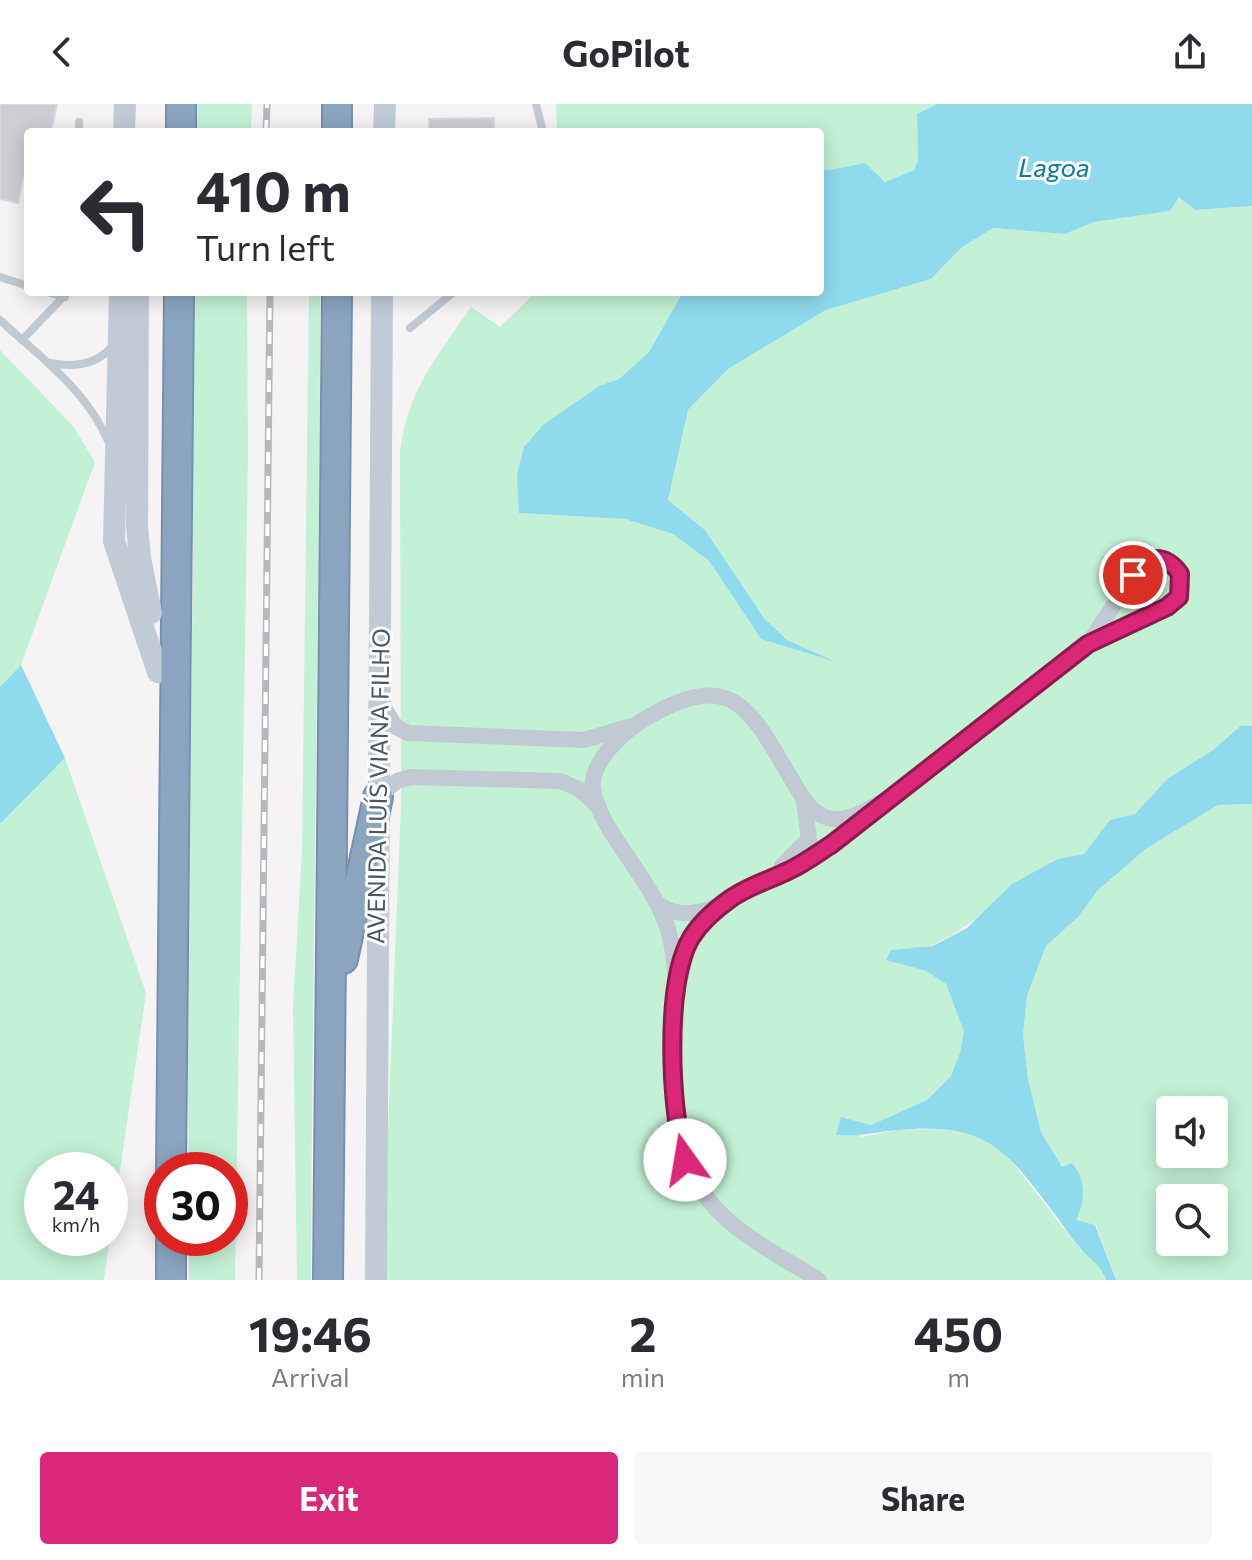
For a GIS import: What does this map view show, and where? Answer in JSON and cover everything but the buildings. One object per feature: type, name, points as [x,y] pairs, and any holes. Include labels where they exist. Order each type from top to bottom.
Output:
[{"type":"highway","points":[[181,104],[181,128]]},
{"type":"highway","points":[[337,104],[337,128]]},
{"type":"highway","points":[[171,1152],[179,296]]},
{"type":"highway","name":"AVENIDA LUÍS VIANA FILHO","points":[[328,1280],[337,296]]},
{"type":"highway","points":[[158,672],[173,860]]},
{"type":"highway","points":[[330,1019],[378,797]]},
{"type":"highway","points":[[171,1256],[171,1280]]},
{"type":"main road","points":[[124,128],[125,104]]},
{"type":"main road","points":[[138,104],[138,128]]},
{"type":"main road","points":[[384,128],[385,104]]},
{"type":"main road","points":[[120,296],[114,541],[158,672]]},
{"type":"main road","points":[[138,296],[137,526],[140,558],[156,637],[158,672]]},
{"type":"main road","name":"AVENIDA LUÍS VIANA FILHO","points":[[376,1280],[382,296]]},
{"type":"street","points":[[660,905],[675,914],[690,915],[792,869],[818,852],[1088,644],[1167,607],[1181,589],[1175,566],[1168,561],[1151,559],[1137,568],[1088,644]]},
{"type":"street","points":[[1133,575],[1132,592],[1136,600],[1150,609],[1167,607]]},
{"type":"street","points":[[380,701],[396,727],[408,733],[584,740],[637,724],[688,696],[708,694],[731,700],[755,720],[804,800],[821,815],[837,820],[890,798]]},
{"type":"street","points":[[598,806],[593,788],[596,771],[609,750],[637,724]]},
{"type":"street","points":[[378,797],[397,781],[411,777],[560,781],[579,789],[598,806],[660,905],[672,950],[676,1000],[672,1088],[677,1134],[698,1186],[736,1226],[819,1280]]},
{"type":"street","points":[[751,887],[805,846],[810,830],[804,800]]},
{"type":"street","points":[[676,1000],[690,939],[730,899]]},
{"type":"lane","points":[[536,104],[542,128]]},
{"type":"lane","points":[[0,277],[24,285]]},
{"type":"lane","points":[[22,340],[65,296]]},
{"type":"lane","points":[[410,328],[449,296]]},
{"type":"lane","points":[[0,320],[50,363],[88,403],[117,462]]},
{"type":"lane","points":[[50,363],[71,366],[101,357],[111,349],[119,330]]},
{"type":"green space","points":[[191,104],[252,104],[251,128],[191,128]]},
{"type":"green space","points":[[556,104],[937,104],[917,114],[918,160],[914,170],[885,182],[865,163],[824,169],[824,128],[557,128]]},
{"type":"green space","points":[[1179,197],[1195,210],[1252,206],[1252,726],[1239,726],[1213,750],[1167,779],[1135,814],[1118,819],[1105,828],[1084,854],[1043,870],[935,944],[891,950],[887,960],[926,971],[946,984],[964,1032],[961,1053],[951,1076],[927,1100],[871,1125],[841,1117],[862,1137],[896,1130],[941,1129],[970,1133],[1001,1148],[1081,1250],[1101,1265],[1106,1280],[382,1280],[401,804],[400,452],[409,411],[425,375],[471,307],[500,327],[532,296],[681,296],[649,352],[619,379],[599,386],[544,424],[519,513],[625,519],[673,534],[709,561],[761,639],[830,660],[787,640],[764,618],[705,530],[668,500],[688,410],[728,369],[826,310],[931,279],[961,248],[993,228],[1065,234],[1094,222],[1170,211]]},
{"type":"green space","points":[[190,296],[247,296],[248,454],[237,1152],[189,1152],[187,1025],[193,568]]},
{"type":"green space","points":[[309,296],[320,296],[311,1280],[297,1280],[293,1006],[302,852]]},
{"type":"green space","points":[[0,350],[73,426],[95,462],[21,665],[0,687]]},
{"type":"green space","points":[[65,758],[146,993],[123,1152],[24,1152],[24,1256],[108,1256],[104,1280],[0,1280],[0,824]]},
{"type":"green space","points":[[1252,804],[1252,1280],[1116,1280],[1096,1225],[1076,1221],[1062,1167],[1041,1132],[1028,1079],[1023,1035],[1027,996],[1046,946],[1078,917],[1098,890],[1147,848],[1218,805]]},
{"type":"green space","points":[[189,1256],[235,1256],[235,1280],[189,1280]]},
{"type":"water","name":"Lagoa","points":[[937,104],[1252,104],[1252,206],[1195,210],[1179,197],[1170,211],[1094,222],[1065,234],[993,228],[961,248],[931,279],[826,310],[728,369],[688,410],[668,500],[705,530],[764,618],[787,640],[836,662],[761,639],[709,561],[673,534],[625,519],[519,513],[517,474],[524,447],[544,424],[599,386],[619,379],[649,352],[681,296],[824,296],[824,169],[865,163],[885,182],[914,170],[918,160],[917,114]]},
{"type":"water","points":[[21,665],[65,758],[0,824],[0,687]]},
{"type":"water","points":[[1240,726],[1252,726],[1252,804],[1218,805],[1147,848],[1098,890],[1078,917],[1046,946],[1027,996],[1023,1035],[1028,1079],[1041,1132],[1062,1167],[1072,1163],[1077,1170],[1083,1191],[1076,1220],[1095,1225],[1116,1280],[1106,1280],[1098,1266],[1077,1245],[1009,1158],[975,1136],[928,1128],[836,1135],[841,1117],[871,1125],[927,1100],[951,1076],[960,1053],[964,1032],[946,984],[926,971],[886,960],[891,950],[933,946],[967,928],[1012,884],[1058,859],[1084,854],[1110,820],[1135,814],[1167,779],[1213,750]]},
{"type":"railway","points":[[266,128],[267,104]]},
{"type":"railway","points":[[259,1280],[270,296]]},
{"type":"route","points":[[685,1160],[677,1134],[672,1088],[676,1000],[686,951],[697,929],[730,899],[792,869],[832,844],[1088,644],[1167,607],[1179,597],[1180,574],[1168,561],[1151,559],[1143,562],[1133,575]]}]
